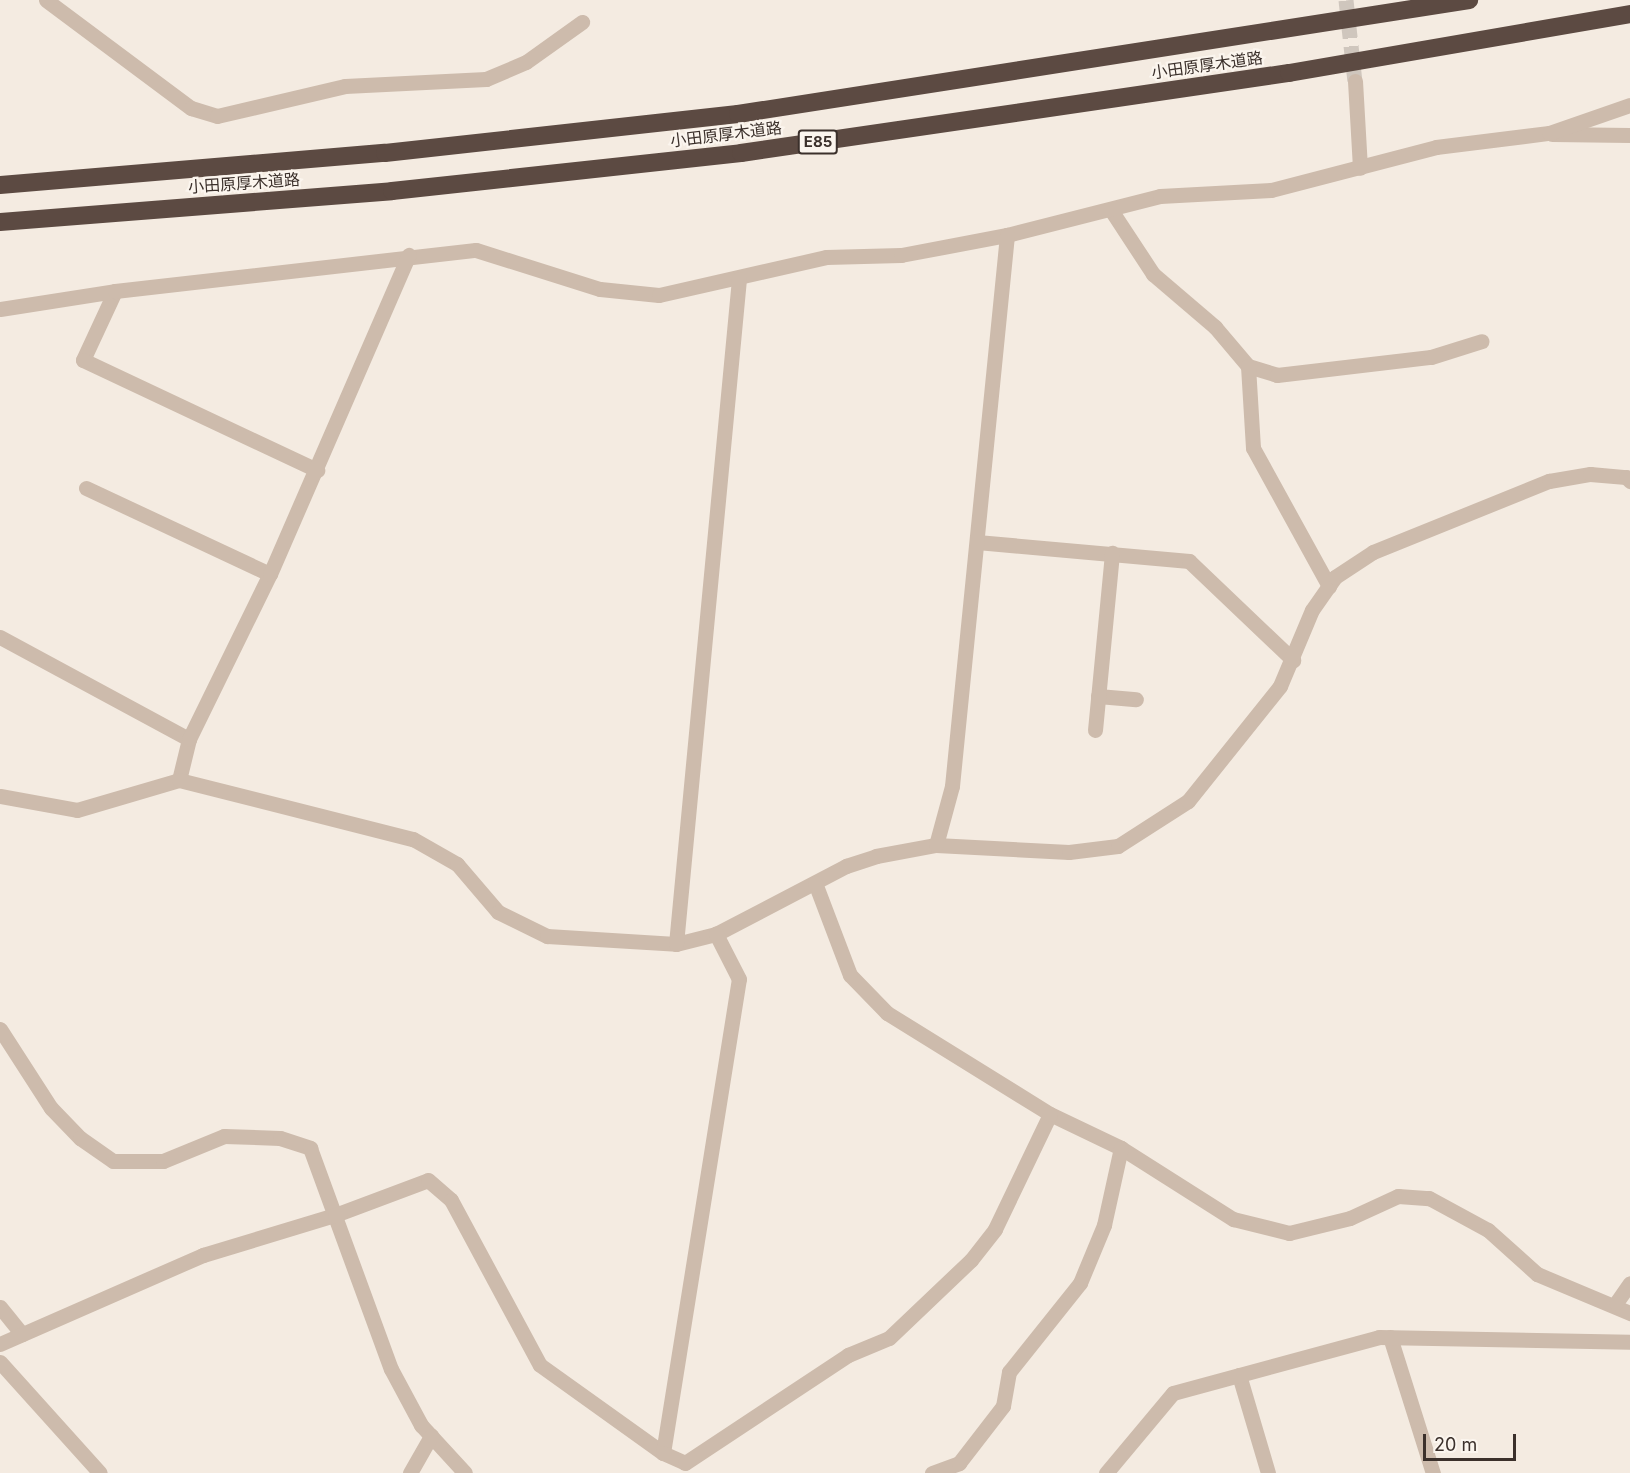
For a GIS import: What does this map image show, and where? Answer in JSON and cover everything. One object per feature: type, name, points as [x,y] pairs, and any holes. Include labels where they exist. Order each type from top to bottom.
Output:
[{"type":"highway","name":"小田原厚木道路","points":[[0,184],[385,153],[738,114],[1469,0]]},
{"type":"highway","name":"小田原厚木道路","points":[[0,222],[392,191],[741,153],[1289,73],[1630,14]]},
{"type":"street","points":[[46,0],[191,108],[217,116],[345,86],[486,79],[526,62],[582,22]]},
{"type":"street","points":[[1355,81],[1360,168]]},
{"type":"street","points":[[1549,133],[1630,105]]},
{"type":"street","points":[[0,309],[115,291],[262,278],[409,255],[476,250],[600,289],[659,295],[739,279],[826,257],[901,255],[1007,235],[1160,196],[1271,190],[1436,147],[1549,133],[1630,135]]},
{"type":"street","points":[[1111,210],[1153,274],[1215,327],[1248,366],[1277,375],[1431,357],[1482,341]]},
{"type":"street","points":[[936,845],[952,786],[1007,235]]},
{"type":"street","points":[[179,780],[189,739],[270,574],[409,255]]},
{"type":"street","points":[[676,944],[739,279]]},
{"type":"street","points":[[115,291],[83,360],[317,470]]},
{"type":"street","points":[[1248,366],[1253,448],[1329,586]]},
{"type":"street","points":[[0,796],[77,810],[179,780],[413,839],[457,864],[498,912],[547,936],[676,944],[716,934],[876,856],[936,845],[1069,852],[1118,846],[1188,801],[1280,686],[1293,660],[1312,610],[1329,586],[1373,552],[1549,481],[1590,474],[1629,478]]},
{"type":"street","points":[[86,488],[270,574]]},
{"type":"street","points":[[977,543],[1189,561],[1293,660]]},
{"type":"street","points":[[1095,730],[1112,553]]},
{"type":"street","points":[[0,638],[189,739]]},
{"type":"street","points":[[1098,696],[1136,699]]},
{"type":"street","points":[[815,884],[850,975],[887,1013],[1050,1114],[1121,1148],[1233,1219],[1289,1233],[1350,1218],[1398,1196],[1429,1198],[1488,1230],[1537,1274],[1616,1303],[1630,1313]]},
{"type":"street","points":[[663,1453],[739,979],[716,934]]},
{"type":"street","points":[[0,1029],[51,1108],[80,1138],[113,1161],[163,1161],[224,1136],[280,1138],[310,1148],[392,1369],[431,1436],[465,1473]]},
{"type":"street","points":[[0,1344],[203,1255],[335,1215],[428,1180],[451,1200],[540,1365],[663,1453],[686,1463],[848,1354],[889,1338],[971,1260],[995,1229],[1050,1114]]},
{"type":"street","points":[[932,1473],[959,1463],[1003,1406],[1009,1372],[1080,1283],[1104,1225],[1121,1148]]},
{"type":"street","points":[[1616,1303],[1630,1283]]},
{"type":"street","points":[[0,1307],[22,1334]]},
{"type":"street","points":[[1106,1473],[1173,1393],[1390,1337],[1630,1342]]},
{"type":"street","points":[[1390,1337],[1433,1473]]},
{"type":"street","points":[[0,1362],[100,1473]]},
{"type":"street","points":[[1239,1375],[1268,1473]]},
{"type":"street","points":[[410,1473],[431,1436]]},
{"type":"tunnel","points":[[1346,0],[1355,81]]}]
